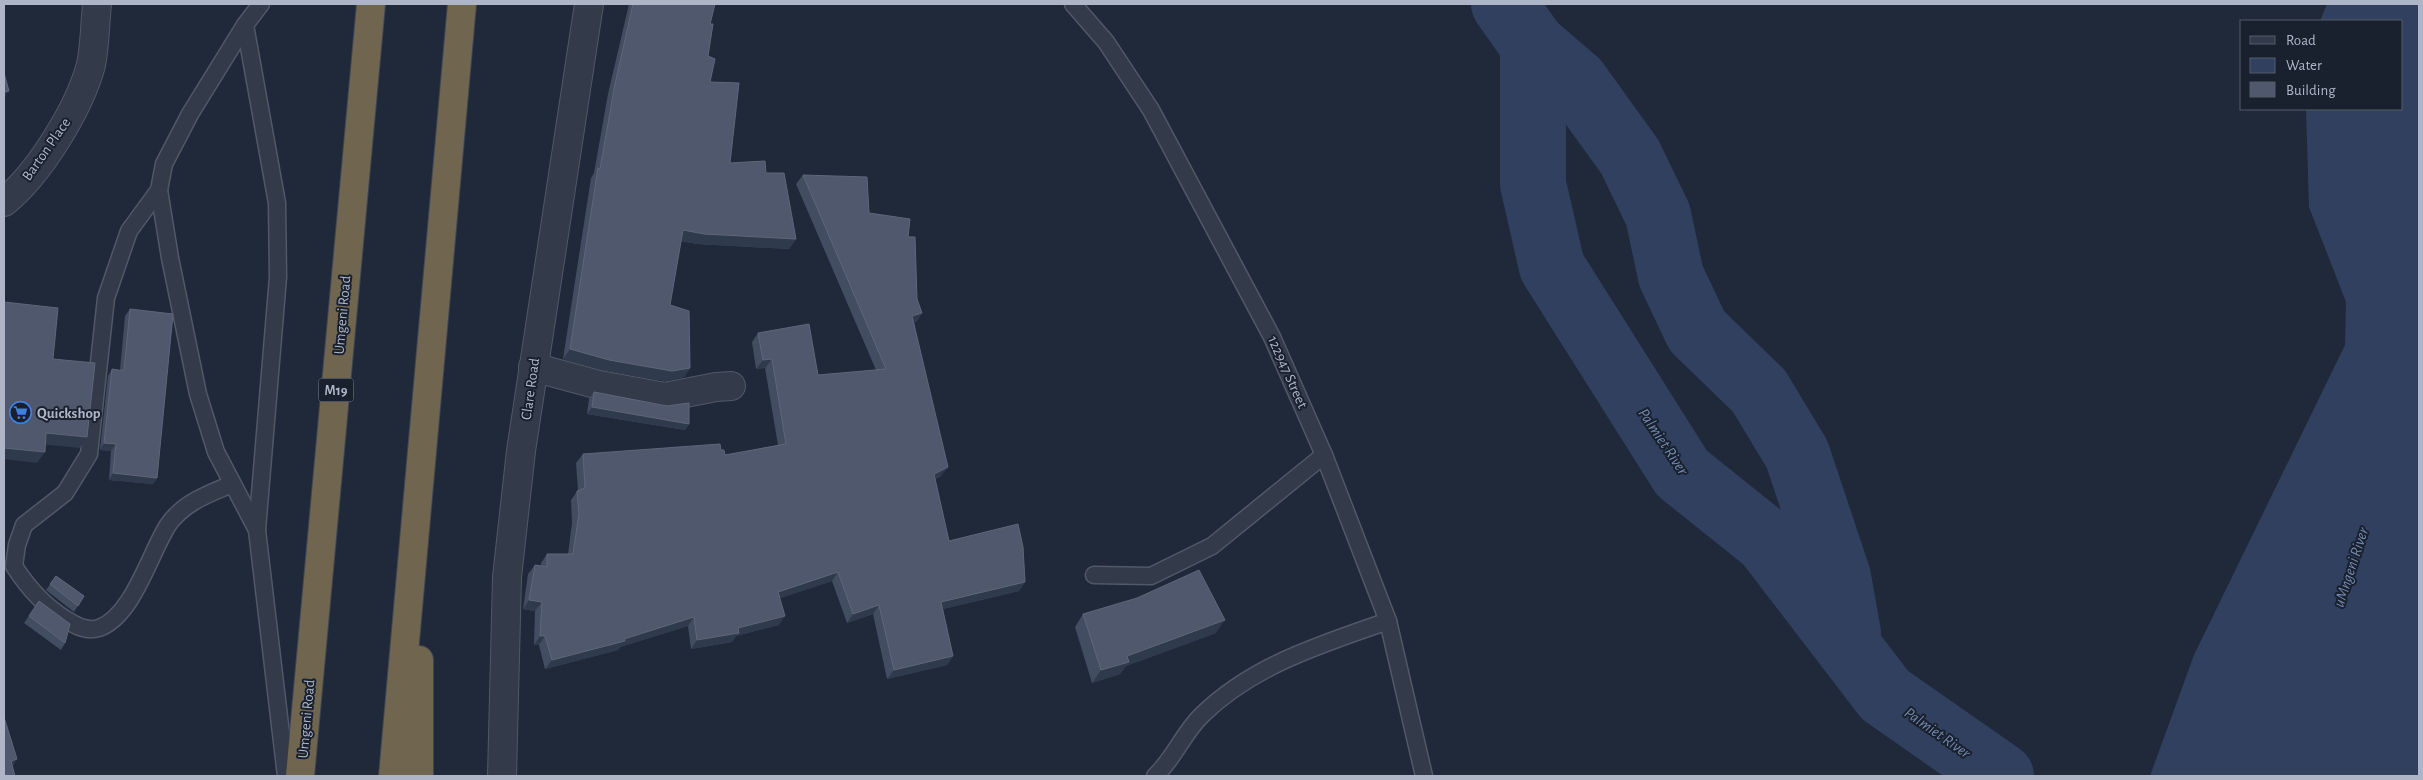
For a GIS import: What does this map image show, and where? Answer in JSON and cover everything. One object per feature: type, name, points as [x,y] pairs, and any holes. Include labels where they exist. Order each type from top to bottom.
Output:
[{"type":"highway","name":"Umgeni Road","points":[[300,776],[371,4]]},
{"type":"highway","points":[[393,776],[462,4]]},
{"type":"highway","points":[[418,776],[420,466]]},
{"type":"street","name":"Barton Place","points":[[4,202],[39,163],[69,119],[90,65],[98,4]]},
{"type":"street","name":"Clare Road","points":[[502,776],[507,577],[533,367],[589,4]]},
{"type":"street","points":[[533,367],[599,385],[664,397],[731,386]]},
{"type":"lane","points":[[257,530],[216,452],[198,394],[170,258],[159,190],[164,164],[190,114],[245,25],[261,4]]},
{"type":"lane","name":"122947 Street","points":[[1073,4],[1106,42],[1151,110],[1272,337],[1324,455],[1388,621],[1424,776]]},
{"type":"lane","points":[[245,25],[277,203],[278,277],[257,530],[286,776]]},
{"type":"lane","points":[[159,190],[129,232],[106,298],[89,454],[65,493],[24,525],[17,545],[14,566],[30,591],[62,617],[80,628],[98,629],[118,615],[138,586],[168,525],[188,505],[203,495],[232,484]]},
{"type":"lane","points":[[1094,576],[1151,576],[1212,546],[1324,455]]},
{"type":"lane","points":[[1155,776],[1166,767],[1200,717],[1225,694],[1275,664],[1388,621]]},
{"type":"water","name":"uMngeni River","points":[[2327,4],[2419,4],[2419,776],[2150,776],[2194,655],[2345,345],[2346,302],[2309,207],[2306,110],[2403,110],[2403,20],[2320,20]]},
{"type":"building","points":[[633,4],[715,4],[710,24],[713,24],[708,56],[715,59],[710,82],[739,83],[730,163],[765,161],[766,173],[784,173],[796,239],[704,234],[683,230],[670,305],[689,311],[690,368],[672,371],[609,360],[570,349],[598,168],[600,169],[615,84]]},
{"type":"building","points":[[4,73],[9,91],[4,92]]},
{"type":"building","points":[[803,175],[867,177],[869,213],[910,219],[908,237],[915,237],[917,299],[922,313],[912,316],[948,467],[934,474],[949,541],[1018,524],[1023,547],[1025,582],[941,602],[953,656],[894,670],[879,605],[853,614],[838,572],[778,592],[785,616],[738,628],[739,633],[697,640],[694,617],[624,639],[625,641],[552,660],[545,636],[540,636],[542,602],[529,600],[535,565],[547,567],[547,554],[573,554],[579,514],[577,491],[585,488],[583,454],[720,444],[721,450],[724,450],[725,455],[786,444],[772,359],[763,360],[758,333],[809,324],[818,375],[886,369]]},
{"type":"building","points":[[4,302],[58,308],[53,359],[95,363],[87,437],[46,433],[45,452],[4,448]]},
{"type":"building","points":[[130,309],[173,314],[157,478],[113,473],[116,444],[104,443],[112,369],[124,371]]},
{"type":"building","points":[[594,392],[667,406],[689,403],[689,424],[592,407]]},
{"type":"building","points":[[1199,570],[1225,620],[1127,656],[1129,662],[1101,670],[1083,614],[1137,598]]},
{"type":"building","points":[[56,576],[84,596],[78,606],[50,584]]},
{"type":"building","points":[[39,601],[70,624],[65,643],[29,616]]},
{"type":"building","points":[[4,717],[17,759],[11,761],[15,776],[4,776]]},
{"type":"waterway","name":"Palmiet River","points":[[1504,4],[1533,45],[1533,184],[1552,267],[1682,473],[1767,541],[1885,695],[2001,776]]},
{"type":"waterway","points":[[1533,45],[1576,82],[1630,157],[1658,215],[1671,276],[1697,331],[1759,391],[1797,454],[1838,577],[1848,633]]},
{"type":"place","name":"Quickshop","points":[[21,413]]}]
